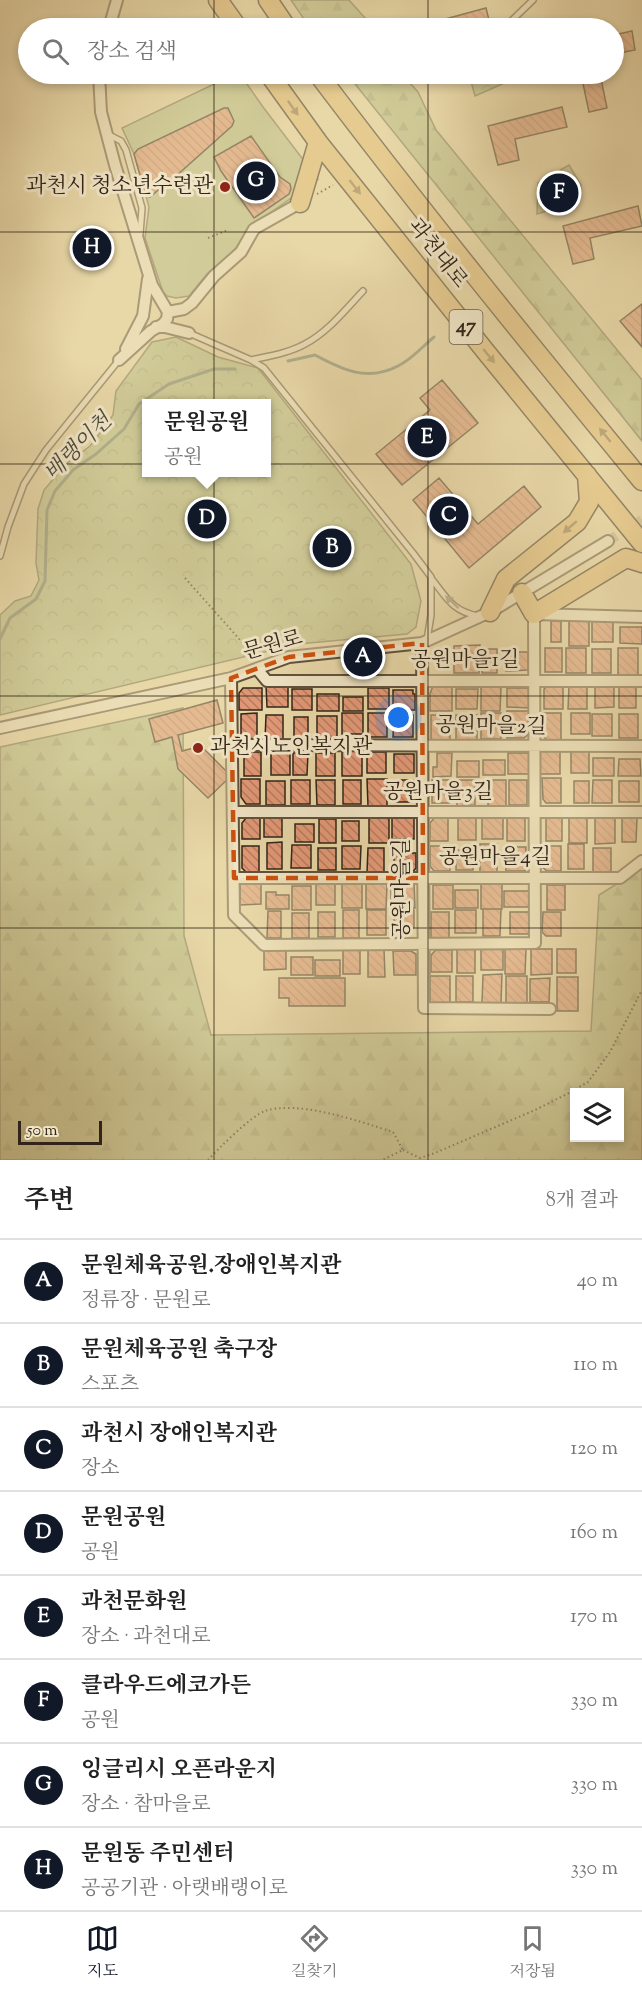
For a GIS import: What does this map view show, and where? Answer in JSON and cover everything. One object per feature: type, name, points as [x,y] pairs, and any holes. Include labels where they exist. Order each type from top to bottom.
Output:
[{"type":"highway","points":[[218,0],[231,18]]},
{"type":"highway","points":[[268,0],[280,18]]},
{"type":"highway","name":"과천대로","points":[[276,84],[318,142],[642,543]]},
{"type":"highway","name":"과천대로","points":[[326,84],[516,326],[642,481]]},
{"type":"highway","points":[[300,203],[318,142]]},
{"type":"highway","points":[[485,614],[506,579],[577,522],[589,502],[587,475]]},
{"type":"highway","points":[[522,593],[534,614],[626,558],[642,563]]},
{"type":"street","points":[[112,18],[117,0]]},
{"type":"street","points":[[100,84],[101,112],[148,276],[166,310],[165,322],[119,360]]},
{"type":"street","points":[[166,310],[184,309],[192,303],[214,276],[241,252],[254,229],[300,203]]},
{"type":"street","points":[[119,360],[135,334],[143,312],[148,276]]},
{"type":"street","points":[[143,312],[151,302],[166,310],[189,333]]},
{"type":"street","points":[[143,312],[147,324],[189,333]]},
{"type":"street","name":"문원로","points":[[0,728],[231,678],[289,657],[424,642],[485,614],[608,541]]},
{"type":"street","points":[[231,678],[234,915],[264,945],[535,943],[534,614],[642,616]]},
{"type":"street","name":"공원마을길","points":[[424,642],[422,681],[424,1008],[550,1009]]},
{"type":"street","name":"공원마을1길","points":[[261,668],[267,681],[642,681]]},
{"type":"street","name":"공원마을2길","points":[[232,745],[642,746]]},
{"type":"street","name":"공원마을3길","points":[[233,812],[642,812]]},
{"type":"street","name":"공원마을4길","points":[[234,878],[620,878],[642,861]]},
{"type":"lane","points":[[514,18],[533,0]]},
{"type":"lane","points":[[251,360],[304,345],[324,332],[363,291]]},
{"type":"lane","points":[[189,333],[264,368],[450,603],[464,613],[485,614]]},
{"type":"lane","points":[[0,556],[24,484],[46,450],[119,360]]},
{"type":"lane","points":[[424,642],[431,615],[431,577]]},
{"type":"path","points":[[208,238],[228,230]]},
{"type":"path","points":[[185,578],[261,668]]},
{"type":"path","points":[[208,1160],[225,1142],[263,1112],[288,1107],[347,1118],[393,1132],[403,1150],[420,1158],[435,1153],[535,1110],[588,1082],[610,1052],[642,990]]},
{"type":"path","points":[[382,1160],[403,1150]]},
{"type":"highlighted area","points":[[422,643],[423,878],[234,878],[231,678],[289,657]]},
{"type":"green space","points":[[291,0],[349,0],[365,18],[303,18]]},
{"type":"green space","name":"과천시 청소년수련관","points":[[214,84],[247,84],[318,179],[249,228],[234,251],[207,274],[189,296],[176,298],[167,296],[163,292],[145,238],[149,207],[134,154],[122,128]]},
{"type":"green space","points":[[355,84],[411,84],[418,92],[436,130],[642,380],[642,441]]},
{"type":"green space","points":[[472,84],[502,84],[475,96]]},
{"type":"green space","points":[[569,165],[581,185],[579,201],[537,214],[538,183]]},
{"type":"green space","points":[[176,337],[218,357],[258,368],[411,564],[421,601],[416,627],[407,634],[298,644],[0,715],[0,615],[15,601],[31,596],[39,580],[36,563],[38,509],[44,490],[66,464],[90,446],[103,429],[113,415],[116,391],[152,342]]},
{"type":"green space","points":[[183,708],[184,936],[211,1035],[591,1031],[599,895],[642,868],[642,1160],[0,1160],[0,747]]},
{"type":"building","points":[[486,8],[488,18],[449,18]]},
{"type":"building","points":[[632,31],[635,50],[624,52],[624,33]]},
{"type":"building","points":[[583,84],[602,84],[607,108],[589,112]]},
{"type":"building","points":[[562,107],[567,127],[515,139],[519,160],[498,165],[488,126]]},
{"type":"building","name":"과천시 청소년수련관","points":[[228,108],[234,121],[232,126],[175,177],[177,183],[164,189],[162,187],[150,197],[146,196],[134,154],[138,149]]},
{"type":"building","points":[[251,136],[280,177],[290,184],[291,189],[289,194],[254,218],[221,171],[214,157]]},
{"type":"building","points":[[638,206],[642,226],[590,238],[594,259],[573,264],[563,226]]},
{"type":"building","points":[[642,304],[642,347],[620,321]]},
{"type":"building","points":[[442,380],[478,423],[402,485],[376,454],[430,410],[420,398]]},
{"type":"building","points":[[439,478],[478,524],[524,486],[541,507],[469,568],[413,500]]},
{"type":"building","points":[[551,621],[561,621],[561,642],[551,642]]},
{"type":"building","points":[[569,621],[589,621],[589,646],[569,646]]},
{"type":"building","points":[[592,621],[613,621],[613,642],[592,642]]},
{"type":"building","points":[[620,627],[642,627],[642,644],[620,643]]},
{"type":"building","points":[[480,645],[479,673],[454,673],[454,646]]},
{"type":"building","points":[[545,648],[562,648],[562,672],[545,672]]},
{"type":"building","points":[[566,648],[586,648],[586,673],[566,673]]},
{"type":"building","points":[[618,648],[638,648],[638,675],[618,675]]},
{"type":"building","points":[[482,649],[497,649],[497,673],[482,673]]},
{"type":"building","points":[[592,649],[611,649],[611,673],[592,673]]},
{"type":"building","points":[[506,652],[528,652],[528,670],[506,671]]},
{"type":"building","points":[[595,684],[614,685],[614,707],[595,708]]},
{"type":"building","points":[[266,685],[288,685],[288,707],[267,707]]},
{"type":"building","points":[[549,685],[563,685],[563,709],[544,709],[544,689]]},
{"type":"building","points":[[433,686],[452,686],[452,711],[430,711],[430,694]]},
{"type":"building","points":[[569,686],[587,686],[587,709],[568,709]]},
{"type":"building","points":[[481,687],[501,687],[500,711],[481,711]]},
{"type":"building","points":[[619,687],[636,687],[636,708],[619,708]]},
{"type":"building","points":[[243,688],[262,688],[262,710],[239,710],[239,693]]},
{"type":"building","points":[[368,688],[389,688],[389,709],[368,709]]},
{"type":"building","points":[[507,688],[530,688],[530,708],[507,707]]},
{"type":"building","points":[[292,689],[312,689],[312,710],[292,710]]},
{"type":"building","points":[[456,689],[478,689],[477,709],[456,709]]},
{"type":"building","points":[[393,690],[413,690],[415,710],[393,710]]},
{"type":"building","points":[[317,694],[339,694],[339,711],[317,711]]},
{"type":"building","points":[[343,697],[363,697],[363,711],[343,711]]},
{"type":"building","name":"과천시노인복지관","points":[[217,700],[223,723],[178,735],[182,751],[201,746],[231,776],[208,798],[178,769],[172,737],[155,742],[149,719]]},
{"type":"building","points":[[507,711],[530,711],[530,733],[524,738],[507,738]]},
{"type":"building","points":[[257,713],[257,740],[247,740],[241,735],[241,714]]},
{"type":"building","points":[[342,713],[363,713],[363,734],[342,734]]},
{"type":"building","points":[[368,713],[387,713],[387,737],[368,737]]},
{"type":"building","points":[[481,713],[501,713],[501,739],[481,739]]},
{"type":"building","points":[[542,713],[561,713],[561,740],[547,740],[542,735]]},
{"type":"building","points":[[571,713],[590,713],[590,734],[571,734]]},
{"type":"building","points":[[592,714],[612,714],[612,736],[592,736]]},
{"type":"building","points":[[619,714],[638,714],[638,738],[619,738]]},
{"type":"building","points":[[266,715],[283,715],[283,740],[265,740]]},
{"type":"building","points":[[394,715],[413,715],[413,737],[393,737]]},
{"type":"building","points":[[431,715],[450,715],[450,741],[431,741]]},
{"type":"building","points":[[456,715],[477,715],[477,740],[456,740]]},
{"type":"building","points":[[317,716],[337,716],[337,739],[317,739]]},
{"type":"building","points":[[294,717],[308,717],[308,740],[294,740]]},
{"type":"building","points":[[342,751],[362,751],[362,776],[342,776]]},
{"type":"building","points":[[540,751],[560,751],[560,774],[540,774]]},
{"type":"building","points":[[571,751],[589,751],[589,773],[571,773]]},
{"type":"building","points":[[244,752],[261,752],[261,776],[244,776]]},
{"type":"building","points":[[271,752],[290,752],[290,775],[271,775]]},
{"type":"building","points":[[367,752],[386,752],[386,773],[367,773]]},
{"type":"building","points":[[293,753],[308,753],[307,775],[293,775]]},
{"type":"building","points":[[316,753],[335,753],[335,776],[316,776]]},
{"type":"building","points":[[437,753],[452,753],[451,776],[433,777],[433,767],[437,767]]},
{"type":"building","points":[[508,753],[530,753],[530,774],[508,774]]},
{"type":"building","points":[[394,754],[414,754],[414,773],[394,773]]},
{"type":"building","points":[[593,758],[614,758],[614,776],[593,776]]},
{"type":"building","points":[[619,759],[640,759],[641,776],[618,776]]},
{"type":"building","points":[[483,760],[505,760],[505,775],[483,775]]},
{"type":"building","points":[[457,761],[479,761],[479,777],[457,777]]},
{"type":"building","points":[[542,778],[561,778],[561,803],[546,803],[543,799]]},
{"type":"building","points":[[241,779],[260,779],[260,804],[246,804],[241,797]]},
{"type":"building","points":[[367,779],[387,779],[387,806],[368,806]]},
{"type":"building","points":[[291,780],[310,780],[310,804],[291,804]]},
{"type":"building","points":[[316,780],[335,780],[335,805],[317,805]]},
{"type":"building","points":[[343,780],[361,780],[361,804],[343,804]]},
{"type":"building","points":[[392,780],[415,780],[415,802],[392,802]]},
{"type":"building","points":[[432,780],[449,780],[449,803],[432,803]]},
{"type":"building","points":[[457,780],[475,780],[475,805],[457,806]]},
{"type":"building","points":[[488,780],[506,780],[506,806],[488,806]]},
{"type":"building","points":[[509,780],[527,780],[527,805],[509,805]]},
{"type":"building","points":[[593,780],[612,780],[612,803],[592,803]]},
{"type":"building","points":[[266,781],[285,781],[285,805],[266,805]]},
{"type":"building","points":[[574,781],[589,781],[589,803],[574,803]]},
{"type":"building","points":[[619,781],[639,781],[639,802],[619,802]]},
{"type":"building","points":[[264,816],[282,816],[282,837],[264,837]]},
{"type":"building","points":[[458,816],[476,816],[476,840],[458,840]]},
{"type":"building","points":[[482,816],[503,816],[503,839],[482,839]]},
{"type":"building","points":[[435,817],[448,817],[448,841],[430,841],[430,823]]},
{"type":"building","points":[[507,817],[525,817],[525,841],[507,841]]},
{"type":"building","points":[[595,817],[615,817],[615,843],[595,844]]},
{"type":"building","points":[[246,818],[260,818],[260,839],[242,839],[242,823]]},
{"type":"building","points":[[369,818],[389,818],[389,843],[369,843]]},
{"type":"building","points":[[392,818],[414,818],[414,839],[392,839]]},
{"type":"building","points":[[546,818],[562,818],[562,841],[546,841]]},
{"type":"building","points":[[569,818],[587,818],[587,843],[569,843]]},
{"type":"building","points":[[622,818],[637,818],[636,842],[622,842]]},
{"type":"building","points":[[319,819],[336,819],[336,843],[319,843]]},
{"type":"building","points":[[342,821],[359,821],[359,841],[342,841]]},
{"type":"building","points":[[295,824],[314,824],[314,842],[295,842]]},
{"type":"building","points":[[282,842],[282,869],[267,869],[267,843]]},
{"type":"building","points":[[480,844],[497,844],[497,872],[480,872]]},
{"type":"building","points":[[568,844],[584,844],[584,869],[568,869]]},
{"type":"building","points":[[292,845],[311,845],[311,868],[291,868]]},
{"type":"building","points":[[242,846],[259,846],[259,872],[246,872],[242,868]]},
{"type":"building","points":[[342,846],[361,846],[360,869],[342,869]]},
{"type":"building","points":[[430,846],[449,846],[450,871],[434,871],[430,866]]},
{"type":"building","points":[[543,846],[561,846],[561,871],[547,871],[542,867]]},
{"type":"building","points":[[505,847],[526,847],[525,871],[506,871]]},
{"type":"building","points":[[318,848],[336,848],[336,870],[318,870]]},
{"type":"building","points":[[368,848],[384,848],[384,872],[367,872]]},
{"type":"building","points":[[593,848],[611,848],[611,873],[593,873]]},
{"type":"building","points":[[456,850],[473,850],[473,870],[456,870]]},
{"type":"building","points":[[394,853],[416,853],[416,868],[412,873],[394,873]]},
{"type":"building","points":[[245,881],[261,881],[261,904],[240,905],[240,884]]},
{"type":"building","points":[[316,882],[335,882],[335,905],[316,905]]},
{"type":"building","points":[[342,883],[362,883],[362,908],[342,908]]},
{"type":"building","points":[[391,883],[414,883],[415,908],[391,908]]},
{"type":"building","points":[[481,883],[502,883],[502,909],[481,909]]},
{"type":"building","points":[[366,884],[387,884],[386,909],[366,909]]},
{"type":"building","points":[[433,885],[453,885],[453,909],[433,909]]},
{"type":"building","points":[[547,885],[565,885],[565,910],[547,910]]},
{"type":"building","points":[[292,886],[311,886],[311,910],[292,910]]},
{"type":"building","points":[[455,890],[478,890],[478,908],[455,908]]},
{"type":"building","points":[[504,891],[529,891],[529,907],[504,907]]},
{"type":"building","points":[[266,892],[289,895],[289,909],[266,909]]},
{"type":"building","points":[[483,909],[501,909],[500,936],[483,936]]},
{"type":"building","points":[[343,910],[359,910],[359,938],[343,938]]},
{"type":"building","points":[[367,910],[386,910],[386,935],[367,935]]},
{"type":"building","points":[[394,910],[414,910],[414,928],[408,933],[394,933]]},
{"type":"building","points":[[455,910],[476,910],[476,933],[455,933]]},
{"type":"building","points":[[268,911],[281,911],[281,938],[267,938]]},
{"type":"building","points":[[318,912],[335,912],[335,937],[318,937]]},
{"type":"building","points":[[431,912],[449,912],[449,938],[431,938]]},
{"type":"building","points":[[510,912],[530,912],[530,934],[510,934]]},
{"type":"building","points":[[543,912],[561,912],[561,936],[546,936],[542,932]]},
{"type":"building","points":[[292,913],[309,913],[309,938],[292,938]]},
{"type":"building","points":[[343,948],[360,948],[360,974],[343,974]]},
{"type":"building","points":[[457,948],[475,948],[475,973],[457,973]]},
{"type":"building","points":[[481,948],[503,948],[503,970],[481,970]]},
{"type":"building","points":[[264,949],[286,949],[286,969],[264,970]]},
{"type":"building","points":[[368,949],[384,949],[385,977],[368,977]]},
{"type":"building","points":[[505,949],[526,949],[525,974],[505,974]]},
{"type":"building","points":[[531,949],[552,949],[552,974],[531,975]]},
{"type":"building","points":[[557,949],[576,949],[576,973],[557,973]]},
{"type":"building","points":[[436,950],[452,950],[452,972],[431,972],[431,955]]},
{"type":"building","points":[[393,951],[411,951],[416,954],[416,975],[394,975]]},
{"type":"building","points":[[291,957],[313,957],[313,975],[291,975]]},
{"type":"building","points":[[315,960],[340,960],[340,976],[315,976]]},
{"type":"building","points":[[502,974],[501,1003],[482,1003],[483,975]]},
{"type":"building","points":[[430,976],[450,976],[450,1004],[430,1004]]},
{"type":"building","points":[[456,976],[473,976],[473,1002],[456,1002]]},
{"type":"building","points":[[506,976],[527,976],[527,1003],[506,1003]]},
{"type":"building","points":[[557,977],[578,977],[578,1011],[557,1011]]},
{"type":"building","points":[[279,978],[345,978],[345,1006],[289,1006],[289,998],[279,998]]},
{"type":"building","points":[[550,978],[549,1002],[530,1002],[530,979]]},
{"type":"waterway","name":"배랭이천","points":[[288,361],[315,355],[355,372],[376,373],[387,371],[403,363],[434,337]]},
{"type":"waterway","name":"배랭이천","points":[[146,399],[169,384],[214,369],[235,369]]},
{"type":"waterway","name":"배랭이천","points":[[0,639],[10,618],[36,599],[45,581],[47,510],[55,491],[73,470],[96,454],[124,429],[142,402]]},
{"type":"tunnel","points":[[608,541],[642,520]]},
{"type":"place","name":"잉글리시 오픈라운지","points":[[256,181]]},
{"type":"place","name":"과천시 청소년수련관","points":[[225,187]]},
{"type":"place","name":"클라우드에코가든","points":[[559,193]]},
{"type":"place","name":"문원동 주민센터","points":[[92,248]]},
{"type":"place","name":"과천문화원","points":[[427,438]]},
{"type":"place","name":"과천시 장애인복지관","points":[[449,516]]},
{"type":"place","name":"문원공원","points":[[207,519]]},
{"type":"place","name":"문원체육공원 축구장","points":[[332,548]]},
{"type":"place","name":"문원체육공원.장애인복지관","points":[[363,657]]},
{"type":"place","name":"과천시노인복지관","points":[[198,748]]}]
